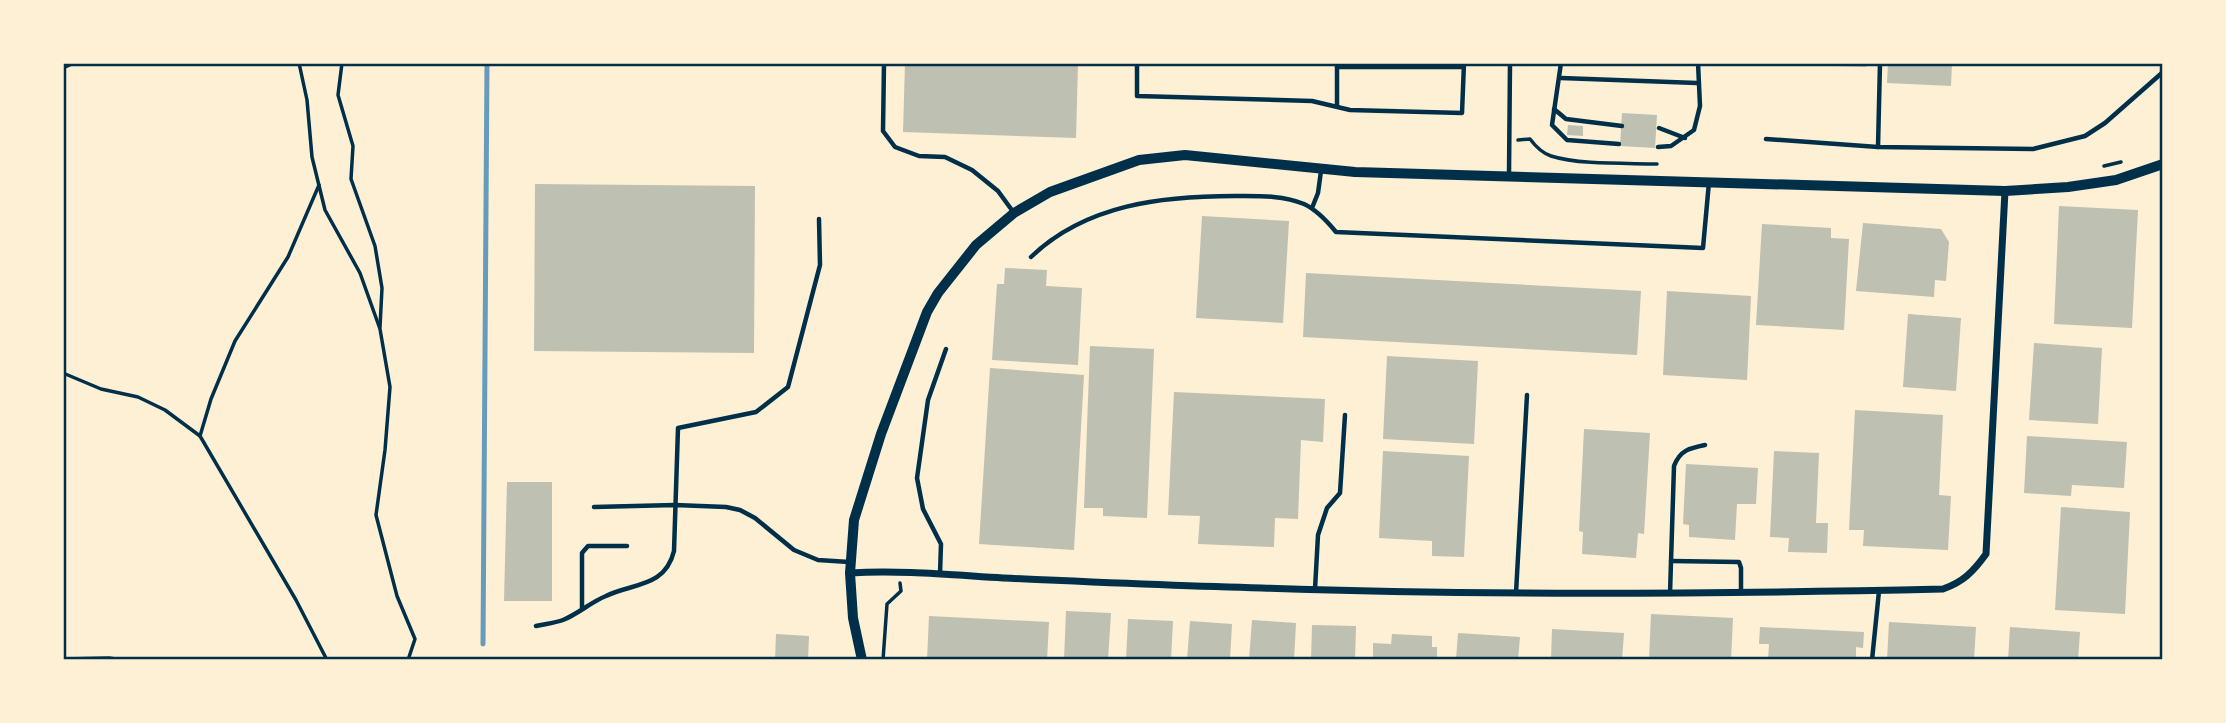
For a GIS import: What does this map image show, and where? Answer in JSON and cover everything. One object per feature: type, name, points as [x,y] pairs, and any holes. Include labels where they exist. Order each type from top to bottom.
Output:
[{"type":"street","points":[[862,660],[852,618],[850,567],[854,520],[881,434],[927,312],[937,293],[976,245],[1014,214],[1050,192],[1139,160],[1185,156],[1322,170],[2005,191],[2068,187],[2116,180],[2163,164]]},
{"type":"street","points":[[850,567],[940,575],[1314,590],[1670,595],[1943,589],[1959,583],[1973,572],[1986,554],[2005,191]]},
{"type":"lane","points":[[884,63],[883,131],[895,147],[919,156],[945,157],[972,170],[998,191],[1014,214]]},
{"type":"lane","points":[[1137,63],[1137,96],[1312,101],[1350,110],[1462,113],[1464,65],[1337,65],[1337,106]]},
{"type":"lane","points":[[1509,176],[1510,63]]},
{"type":"lane","points":[[1561,63],[1561,78],[1552,125],[1566,140],[1619,144]]},
{"type":"lane","points":[[1658,147],[1671,146],[1694,130],[1700,106],[1698,63]]},
{"type":"lane","points":[[1878,147],[1880,63]]},
{"type":"lane","points":[[1766,139],[1878,147],[2033,149],[2085,136],[2105,123],[2163,72]]},
{"type":"lane","points":[[1561,78],[1698,83]]},
{"type":"lane","points":[[1554,109],[1566,119],[1622,126]]},
{"type":"lane","points":[[1660,128],[1686,138]]},
{"type":"lane","points":[[1312,208],[1322,170]]},
{"type":"lane","points":[[1031,257],[1043,245],[1068,229],[1112,210],[1141,202],[1201,196],[1285,198],[1312,208],[1336,232],[1703,248],[1709,181]]},
{"type":"lane","points":[[536,625],[564,620],[608,594],[645,585],[672,562],[678,428],[755,412],[788,387],[820,265],[819,219]]},
{"type":"lane","points":[[940,575],[941,544],[923,509],[917,478],[928,400],[946,349]]},
{"type":"lane","points":[[1516,594],[1527,395]]},
{"type":"lane","points":[[1314,590],[1318,535],[1327,508],[1340,493],[1345,415]]},
{"type":"lane","points":[[1670,595],[1674,466],[1682,453],[1705,445]]},
{"type":"lane","points":[[594,507],[675,505],[740,510],[755,518],[794,550],[818,560],[850,567]]},
{"type":"lane","points":[[582,609],[584,549],[588,546],[627,546]]},
{"type":"lane","points":[[1671,561],[1739,562],[1741,594]]},
{"type":"lane","points":[[1872,660],[1879,591]]},
{"type":"path","points":[[63,68],[74,63]]},
{"type":"path","points":[[299,63],[307,100],[312,158],[325,210],[360,273],[380,329],[390,387],[376,515],[397,596],[415,639],[408,660]]},
{"type":"path","points":[[342,63],[338,95],[353,146],[351,179],[376,246],[382,288],[380,329]]},
{"type":"path","points":[[1509,140],[1530,139],[1538,149],[1551,156],[1575,160],[1667,165]]},
{"type":"path","points":[[2103,166],[2128,160]]},
{"type":"path","points":[[200,436],[211,399],[235,341],[288,257],[318,185]]},
{"type":"path","points":[[63,373],[101,389],[138,397],[165,410],[200,436],[296,600],[327,660]]},
{"type":"path","points":[[883,660],[887,604],[901,591],[896,571]]},
{"type":"path","points":[[63,659],[109,657],[122,660]]},
{"type":"building","points":[[905,63],[1078,63],[1076,138],[903,132]]},
{"type":"building","points":[[1803,63],[1867,63],[1866,67]]},
{"type":"building","points":[[1888,63],[1952,63],[1951,86],[1887,83]]},
{"type":"building","points":[[1622,113],[1657,115],[1655,148],[1620,146]]},
{"type":"building","points":[[1568,125],[1583,126],[1583,136],[1567,135]]},
{"type":"building","points":[[535,184],[755,186],[754,353],[534,351]]},
{"type":"building","points":[[2059,206],[2138,210],[2132,328],[2054,324]]},
{"type":"building","points":[[1202,216],[1289,221],[1283,323],[1196,318]]},
{"type":"building","points":[[1863,223],[1941,229],[1949,242],[1946,281],[1935,280],[1934,297],[1856,291]]},
{"type":"building","points":[[1762,224],[1831,228],[1831,238],[1849,239],[1844,330],[1756,325]]},
{"type":"building","points":[[1005,268],[1047,270],[1046,286],[1082,288],[1078,365],[992,360],[997,284],[1004,284]]},
{"type":"building","points":[[1306,273],[1641,291],[1637,355],[1303,337]]},
{"type":"building","points":[[1667,291],[1751,296],[1747,380],[1663,375]]},
{"type":"building","points":[[1908,314],[1961,318],[1956,391],[1903,387]]},
{"type":"building","points":[[2034,343],[2102,348],[2098,424],[2029,420]]},
{"type":"building","points":[[1090,346],[1154,349],[1147,518],[1103,516],[1103,508],[1084,508]]},
{"type":"building","points":[[1387,356],[1478,361],[1474,444],[1383,439]]},
{"type":"building","points":[[990,368],[1084,375],[1074,550],[979,544]]},
{"type":"building","points":[[1174,392],[1325,399],[1323,442],[1301,440],[1298,519],[1275,518],[1274,547],[1198,544],[1200,516],[1168,515]]},
{"type":"building","points":[[1855,410],[1943,415],[1939,495],[1951,496],[1948,550],[1863,546],[1864,530],[1849,530]]},
{"type":"building","points":[[1584,429],[1650,433],[1644,534],[1638,533],[1636,558],[1582,554],[1583,532],[1579,531]]},
{"type":"building","points":[[2027,436],[2127,442],[2124,488],[2072,485],[2071,496],[2024,493]]},
{"type":"building","points":[[1383,451],[1469,456],[1464,557],[1432,556],[1432,541],[1379,538]]},
{"type":"building","points":[[1774,451],[1819,453],[1816,523],[1828,523],[1827,553],[1788,552],[1789,538],[1770,537]]},
{"type":"building","points":[[1686,464],[1758,468],[1756,504],[1737,504],[1735,540],[1689,537],[1689,525],[1683,524]]},
{"type":"building","points":[[507,482],[552,482],[552,601],[504,601]]},
{"type":"building","points":[[2061,507],[2130,512],[2125,614],[2055,610]]},
{"type":"building","points":[[1066,611],[1111,613],[1108,660],[1064,660]]},
{"type":"building","points":[[1651,614],[1733,618],[1731,660],[1649,660]]},
{"type":"building","points":[[929,616],[1049,622],[1047,660],[927,660]]},
{"type":"building","points":[[1128,619],[1173,621],[1171,660],[1126,660]]},
{"type":"building","points":[[1252,620],[1296,623],[1294,660],[1249,660]]},
{"type":"building","points":[[1190,621],[1232,624],[1230,660],[1187,660]]},
{"type":"building","points":[[1889,622],[1976,627],[1974,660],[1887,660]]},
{"type":"building","points":[[1312,625],[1356,626],[1355,660],[1311,660]]},
{"type":"building","points":[[1760,627],[1864,632],[1863,648],[1856,647],[1856,660],[1768,660],[1769,644],[1759,644]]},
{"type":"building","points":[[2010,627],[2080,632],[2078,660],[2008,660]]},
{"type":"building","points":[[1552,629],[1624,633],[1622,660],[1551,660]]},
{"type":"building","points":[[1458,633],[1520,637],[1518,660],[1456,660]]},
{"type":"building","points":[[776,634],[809,636],[808,660],[775,660]]},
{"type":"building","points":[[1392,634],[1432,636],[1432,647],[1437,647],[1437,660],[1373,660],[1373,643],[1391,644]]},
{"type":"waterway","points":[[483,644],[487,63]]}]
